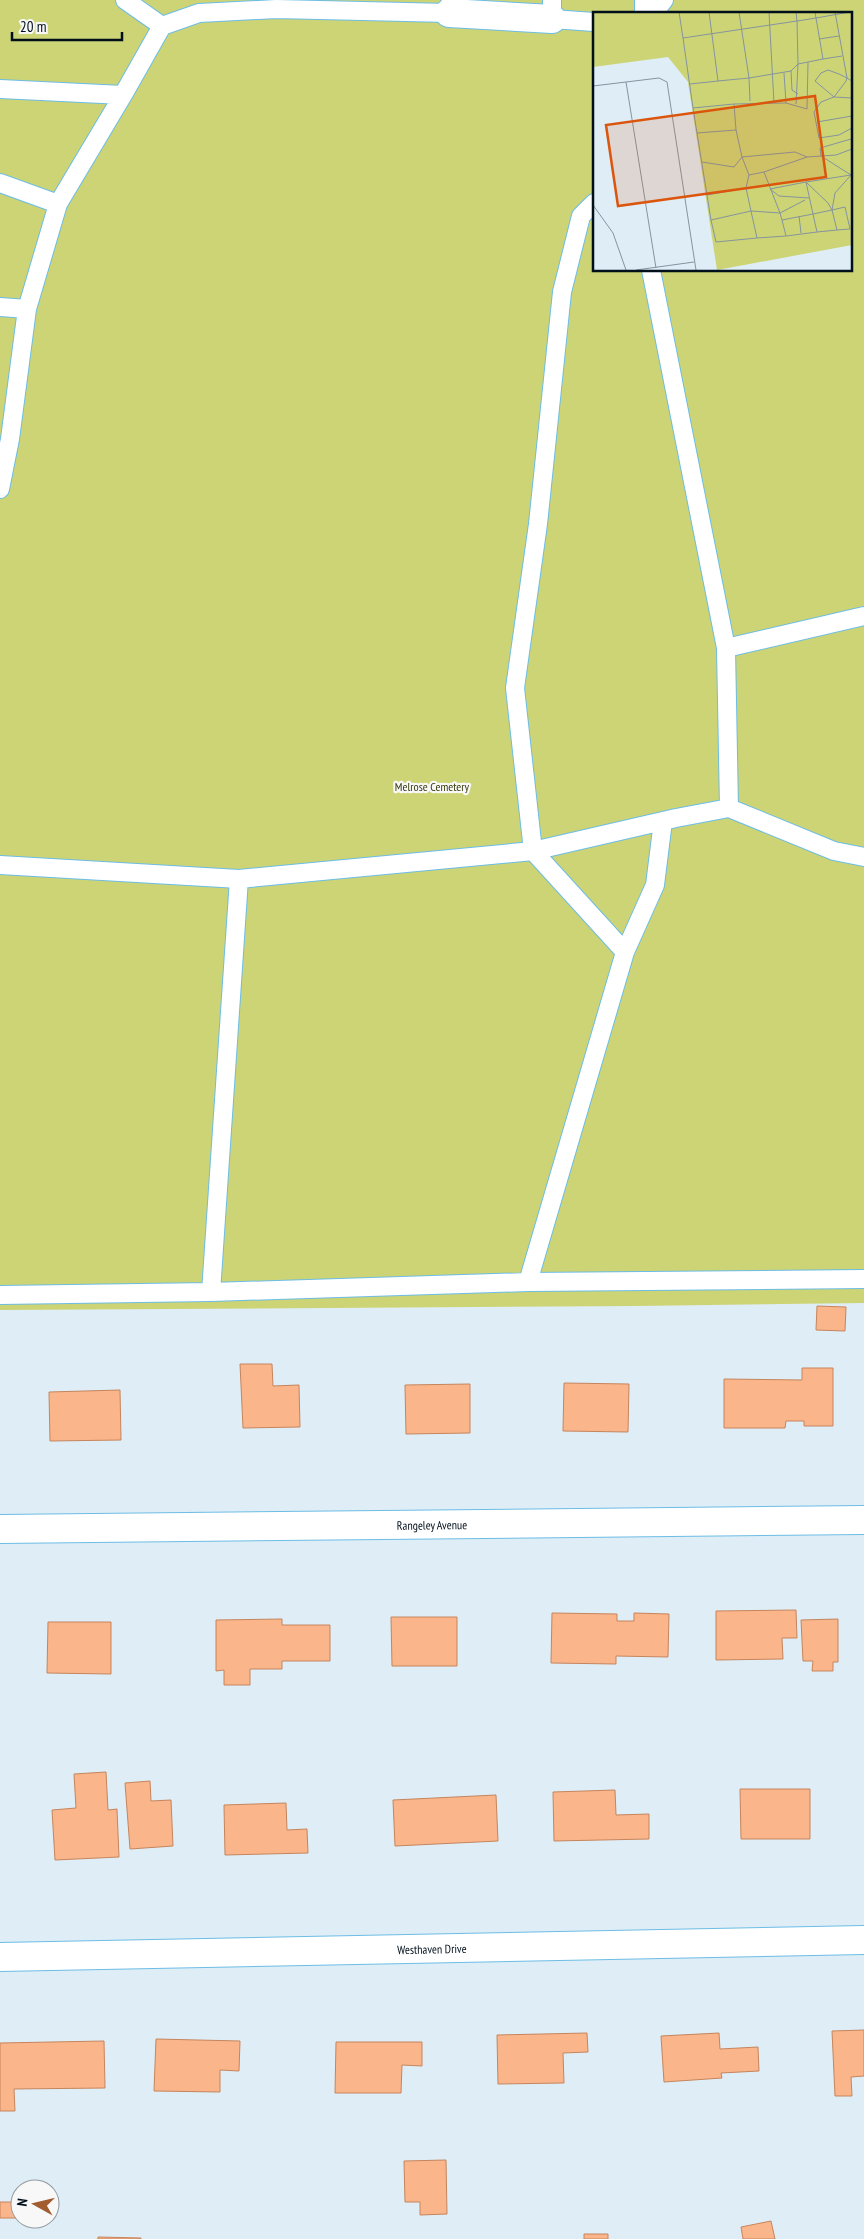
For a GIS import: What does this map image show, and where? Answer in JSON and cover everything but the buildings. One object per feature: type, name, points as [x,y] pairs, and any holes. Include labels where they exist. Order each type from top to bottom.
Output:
[{"type":"street","points":[[450,7],[552,9]]},
{"type":"street","name":"Rangeley Avenue","points":[[0,1529],[864,1520]]},
{"type":"street","name":"Westhaven Drive","points":[[0,1957],[864,1940]]},
{"type":"lane","points":[[125,0],[162,26]]},
{"type":"lane","points":[[655,12],[664,0]]},
{"type":"lane","points":[[0,489],[5,439],[26,309],[58,204],[162,26],[199,13],[276,5],[450,7]]},
{"type":"lane","points":[[552,9],[593,22]]},
{"type":"lane","points":[[0,89],[123,95]]},
{"type":"lane","points":[[0,183],[58,204]]},
{"type":"lane","points":[[593,204],[580,216],[562,292],[538,524],[515,688],[533,851],[625,952]]},
{"type":"lane","points":[[651,271],[726,648],[729,808]]},
{"type":"lane","points":[[0,307],[26,309]]},
{"type":"lane","points":[[726,648],[864,616]]},
{"type":"lane","points":[[0,865],[239,879],[533,851],[729,808],[834,851],[864,857]]},
{"type":"lane","points":[[528,1282],[625,952],[655,885],[663,821]]},
{"type":"lane","points":[[211,1292],[239,879]]},
{"type":"lane","points":[[0,1295],[211,1292],[528,1282],[864,1279]]},
{"type":"green space","name":"Melrose Cemetery","points":[[0,0],[864,0],[864,1303],[0,1310]]}]
